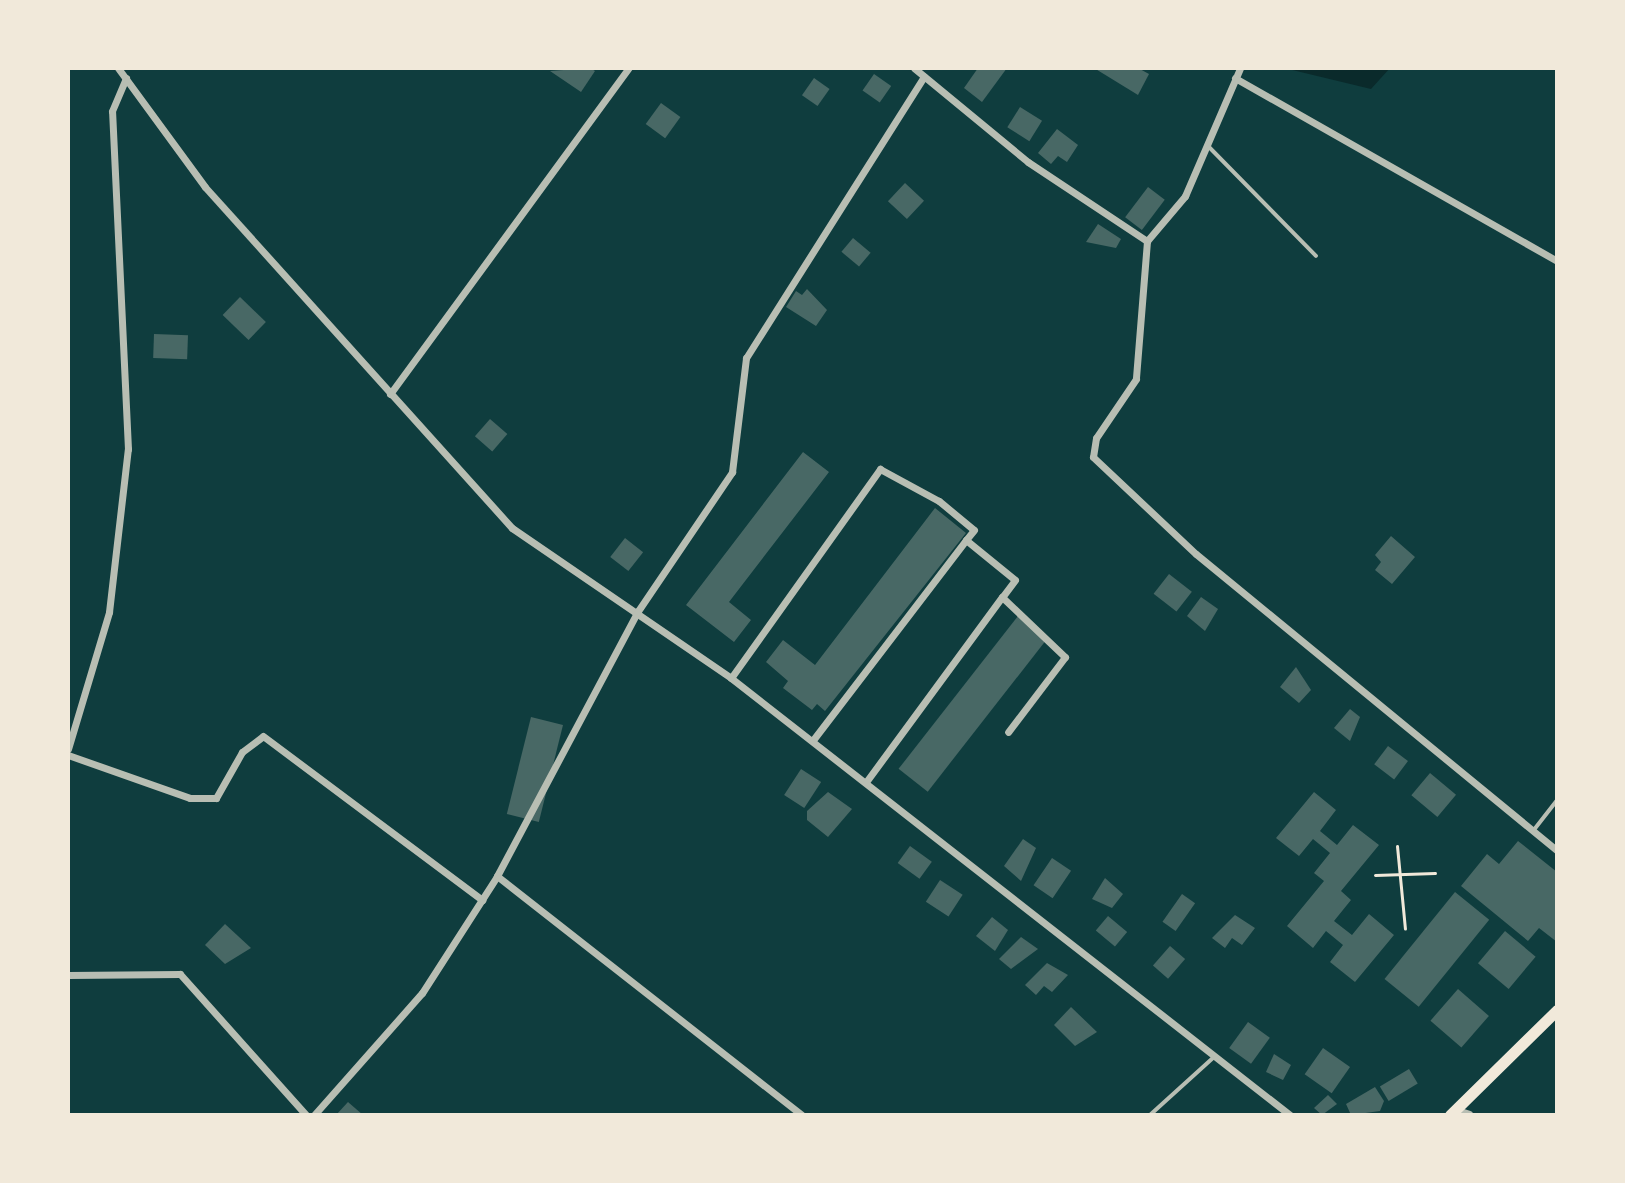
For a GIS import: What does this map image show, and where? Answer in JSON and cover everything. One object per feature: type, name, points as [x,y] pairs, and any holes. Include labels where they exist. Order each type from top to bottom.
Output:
[{"type":"main road","points":[[1460,1114],[1557,1010]]},
{"type":"street","points":[[118,68],[205,187],[512,528],[638,611],[731,678],[1290,1115]]},
{"type":"street","points":[[390,394],[629,68]]},
{"type":"street","points":[[914,68],[1028,162],[1147,241]]},
{"type":"street","points":[[1240,68],[1185,196],[1147,241],[1136,379],[1096,438],[1093,457],[1196,554],[1557,851]]},
{"type":"street","points":[[314,1115],[422,993],[497,876],[638,611],[732,472],[746,358],[924,76]]},
{"type":"street","points":[[126,78],[112,111],[128,449],[109,612],[68,752],[190,798],[216,798],[242,752],[263,736],[482,900]]},
{"type":"street","points":[[1235,78],[1557,261]]},
{"type":"street","points":[[731,678],[880,469],[939,501],[974,530],[813,740]]},
{"type":"street","points":[[866,782],[1015,580],[966,540]]},
{"type":"street","points":[[1002,597],[1065,657],[1008,732]]},
{"type":"street","points":[[497,876],[802,1115]]},
{"type":"street","points":[[68,975],[180,974],[306,1115]]},
{"type":"lane","points":[[1208,146],[1316,256]]},
{"type":"lane","points":[[1533,831],[1557,800]]},
{"type":"lane","points":[[1150,1115],[1215,1056]]},
{"type":"path","points":[[1397,846],[1405,874],[1405,929]]},
{"type":"path","points":[[1375,875],[1435,873]]},
{"type":"water","points":[[1284,68],[1390,68],[1371,89]]},
{"type":"building","points":[[590,68],[595,71],[581,92],[550,71]]},
{"type":"building","points":[[978,68],[1007,68],[982,102],[964,88]]},
{"type":"building","points":[[1094,68],[1138,68],[1149,74],[1138,95]]},
{"type":"building","points":[[874,74],[891,86],[880,102],[863,90]]},
{"type":"building","points":[[814,78],[830,89],[818,106],[802,95]]},
{"type":"building","points":[[661,103],[680,117],[665,138],[646,124]]},
{"type":"building","points":[[1020,107],[1042,121],[1029,141],[1007,127]]},
{"type":"building","points":[[1057,129],[1078,145],[1067,162],[1058,156],[1051,164],[1038,153]]},
{"type":"building","points":[[905,183],[924,201],[907,219],[888,201]]},
{"type":"building","points":[[1148,187],[1165,200],[1142,230],[1125,217]]},
{"type":"building","points":[[1098,224],[1121,239],[1116,248],[1086,242]]},
{"type":"building","points":[[853,238],[871,253],[859,267],[841,252]]},
{"type":"building","points":[[807,289],[827,310],[816,326],[786,307],[796,291],[802,295]]},
{"type":"building","points":[[240,297],[266,322],[249,340],[223,315]]},
{"type":"building","points":[[154,334],[188,335],[187,359],[153,358]]},
{"type":"building","points":[[490,419],[507,434],[492,451],[475,436]]},
{"type":"building","points":[[803,452],[829,472],[729,602],[751,620],[734,642],[686,605]]},
{"type":"building","points":[[935,508],[966,533],[825,711],[817,704],[812,710],[783,688],[788,681],[766,662],[783,640],[815,665]]},
{"type":"building","points":[[1391,536],[1415,557],[1392,584],[1375,570],[1381,562],[1375,555]]},
{"type":"building","points":[[625,538],[643,552],[628,571],[610,557]]},
{"type":"building","points":[[1169,574],[1192,592],[1176,612],[1154,594]]},
{"type":"building","points":[[1201,597],[1218,609],[1205,631],[1187,616]]},
{"type":"building","points":[[1018,616],[1047,639],[928,792],[899,769]]},
{"type":"building","points":[[1296,667],[1311,690],[1299,703],[1280,687]]},
{"type":"building","points":[[1350,709],[1360,717],[1350,741],[1334,728]]},
{"type":"building","points":[[531,717],[563,725],[539,822],[507,814]]},
{"type":"building","points":[[1388,746],[1408,761],[1394,779],[1374,764]]},
{"type":"building","points":[[801,769],[821,782],[804,808],[784,795]]},
{"type":"building","points":[[1430,773],[1456,795],[1437,817],[1411,795]]},
{"type":"building","points":[[828,792],[852,809],[828,837],[807,820],[807,811]]},
{"type":"building","points":[[1314,792],[1336,810],[1320,831],[1337,845],[1353,825],[1379,845],[1341,891],[1351,900],[1334,921],[1352,935],[1369,914],[1394,935],[1355,982],[1330,962],[1343,945],[1326,931],[1313,948],[1287,926],[1324,881],[1314,873],[1330,853],[1313,839],[1299,856],[1276,838]]},
{"type":"building","points":[[1023,839],[1036,848],[1021,881],[1004,866]]},
{"type":"building","points":[[1518,841],[1557,872],[1557,942],[1539,928],[1528,941],[1461,886],[1487,854],[1499,864]]},
{"type":"building","points":[[910,846],[932,862],[919,879],[898,863]]},
{"type":"building","points":[[1052,858],[1071,871],[1053,898],[1034,885]]},
{"type":"building","points":[[1105,878],[1123,894],[1112,908],[1092,899]]},
{"type":"building","points":[[940,880],[963,895],[948,917],[926,902]]},
{"type":"building","points":[[1455,892],[1489,920],[1419,1007],[1385,979]]},
{"type":"building","points":[[1182,894],[1195,903],[1176,931],[1162,922]]},
{"type":"building","points":[[1235,915],[1255,928],[1242,945],[1232,938],[1225,948],[1212,938]]},
{"type":"building","points":[[1108,916],[1127,932],[1115,947],[1096,931]]},
{"type":"building","points":[[992,917],[1008,930],[995,951],[976,936]]},
{"type":"building","points":[[225,924],[251,948],[225,964],[205,945]]},
{"type":"building","points":[[1505,931],[1536,957],[1509,989],[1478,963]]},
{"type":"building","points":[[1021,937],[1038,949],[1011,969],[999,959]]},
{"type":"building","points":[[1170,946],[1185,959],[1168,979],[1153,966]]},
{"type":"building","points":[[1047,963],[1068,975],[1052,992],[1044,986],[1036,995],[1025,985]]},
{"type":"building","points":[[1458,989],[1489,1016],[1461,1048],[1430,1021]]},
{"type":"building","points":[[1071,1007],[1097,1032],[1075,1046],[1054,1025]]},
{"type":"building","points":[[1248,1022],[1270,1038],[1251,1064],[1229,1048]]},
{"type":"building","points":[[1323,1048],[1350,1067],[1332,1093],[1305,1074]]},
{"type":"building","points":[[1274,1054],[1291,1065],[1283,1080],[1266,1072]]},
{"type":"building","points":[[1409,1069],[1418,1084],[1389,1101],[1380,1087]]},
{"type":"building","points":[[1375,1087],[1384,1101],[1380,1111],[1351,1115],[1346,1104]]},
{"type":"building","points":[[1328,1095],[1337,1104],[1322,1115],[1314,1108]]},
{"type":"building","points":[[348,1102],[363,1115],[336,1115]]}]
